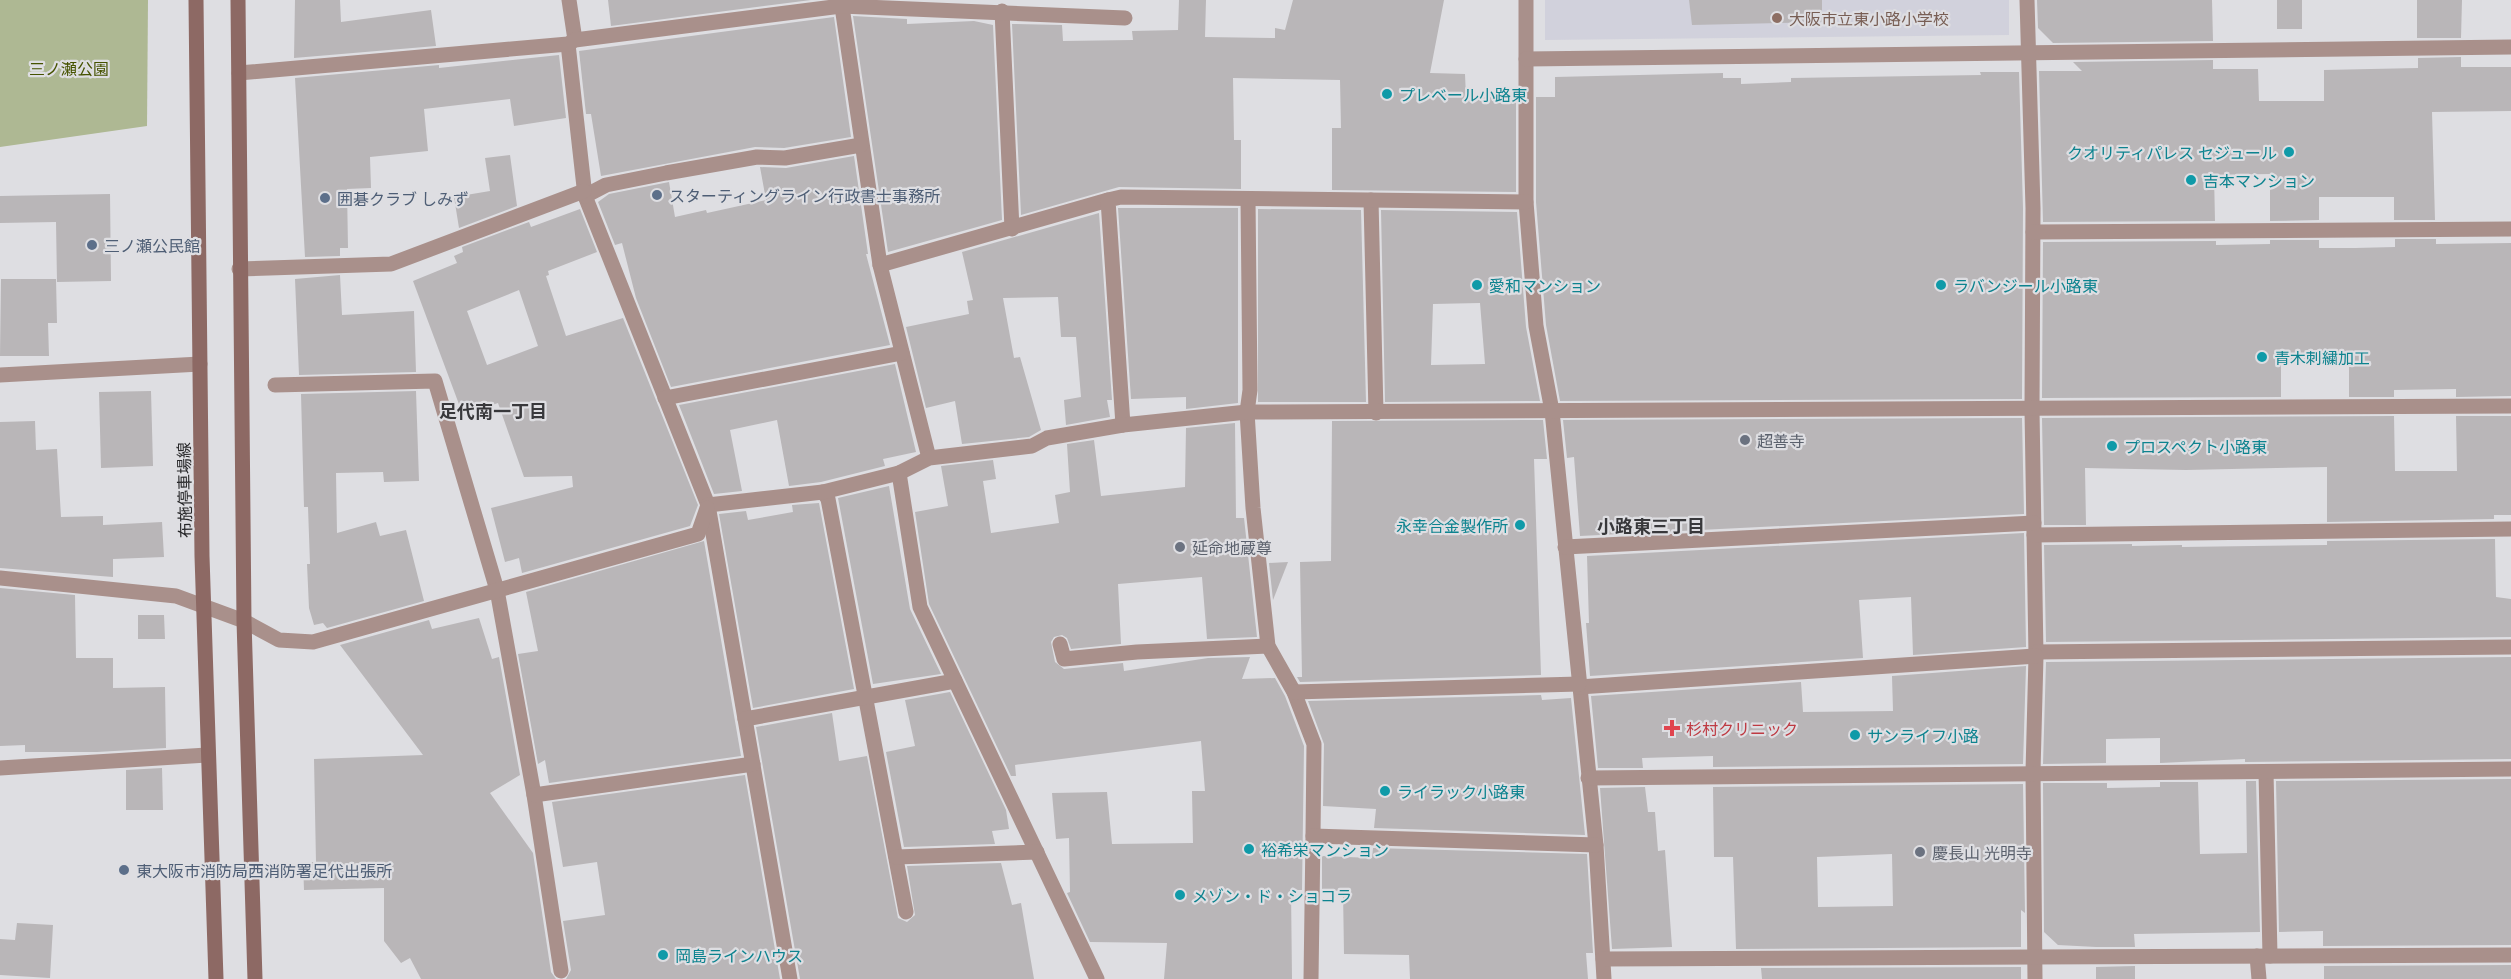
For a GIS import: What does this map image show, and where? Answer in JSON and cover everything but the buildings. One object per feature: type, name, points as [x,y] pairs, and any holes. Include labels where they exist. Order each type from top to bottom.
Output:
[{"type":"main road","name":"布施停車場線","points":[[196,0],[207,755],[216,979]]},
{"type":"main road","points":[[238,0],[244,621],[255,979]]},
{"type":"street","points":[[569,0],[584,193],[708,505],[790,979]]},
{"type":"street","points":[[1526,0],[1526,202],[1536,327],[1552,411],[1596,845],[1605,979]]},
{"type":"street","points":[[2027,0],[2033,232],[2032,410],[2036,654],[2033,772],[2035,979]]},
{"type":"street","points":[[239,73],[572,42],[841,3],[1125,18]]},
{"type":"street","points":[[841,3],[880,265],[929,458]]},
{"type":"street","points":[[1002,11],[1012,229]]},
{"type":"street","points":[[1526,59],[2511,46]]},
{"type":"street","points":[[239,269],[391,264],[606,185],[757,157],[785,158],[861,145]]},
{"type":"street","points":[[880,265],[1121,197],[1526,202]]},
{"type":"street","points":[[1248,199],[1250,390],[1246,412],[1253,508],[1268,646],[1294,692],[1314,744],[1311,979]]},
{"type":"street","points":[[1108,200],[1123,425]]},
{"type":"street","points":[[1371,200],[1376,413]]},
{"type":"street","points":[[2033,232],[2511,229]]},
{"type":"street","points":[[665,398],[902,353]]},
{"type":"street","points":[[0,375],[200,364]]},
{"type":"street","points":[[275,385],[435,381],[497,590],[534,795],[561,971]]},
{"type":"street","points":[[708,505],[823,492],[899,473],[929,458],[1032,446],[1047,438],[1123,425],[1246,412],[2511,406]]},
{"type":"street","points":[[899,473],[920,607],[1097,979]]},
{"type":"street","points":[[823,492],[828,499],[906,912]]},
{"type":"street","points":[[0,578],[176,597],[244,621],[279,640],[313,642],[698,534],[708,505]]},
{"type":"street","points":[[1565,547],[2034,529],[2511,528]]},
{"type":"street","points":[[1060,644],[1064,659],[1137,652],[1268,646]]},
{"type":"street","points":[[1294,692],[1579,685],[2036,654],[2511,647]]},
{"type":"street","points":[[745,719],[955,681]]},
{"type":"street","points":[[0,768],[207,755]]},
{"type":"street","points":[[534,795],[753,764]]},
{"type":"street","points":[[1588,778],[2511,769]]},
{"type":"street","points":[[2259,979],[2263,956],[2266,772]]},
{"type":"street","points":[[1313,836],[1596,845]]},
{"type":"street","points":[[896,857],[1037,852]]},
{"type":"street","points":[[1603,959],[2511,955]]},
{"type":"shaded area","name":"大阪市立東小路小学校","points":[[1545,0],[2009,0],[2009,35],[1545,40]]},
{"type":"green space","name":"三ノ瀬公園","points":[[0,0],[148,0],[147,126],[0,147]]},
{"type":"place","name":"大阪市立東小路小学校","points":[[1777,18]]},
{"type":"place","name":"プレベール小路東","points":[[1387,94]]},
{"type":"place","name":"クオリティパレス セジュール","points":[[2289,152]]},
{"type":"place","name":"吉本マンション","points":[[2191,180]]},
{"type":"place","name":"スターティングライン行政書士事務所","points":[[657,195]]},
{"type":"place","name":"囲碁クラブ しみず","points":[[325,198]]},
{"type":"place","name":"三ノ瀬公民館","points":[[92,245]]},
{"type":"place","name":"愛和マンション","points":[[1477,285]]},
{"type":"place","name":"ラバンジール小路東","points":[[1941,285]]},
{"type":"place","name":"青木刺繍加工","points":[[2262,357]]},
{"type":"place","name":"超善寺","points":[[1745,440]]},
{"type":"place","name":"プロスペクト小路東","points":[[2112,446]]},
{"type":"place","name":"永幸合金製作所","points":[[1520,525]]},
{"type":"place","name":"延命地蔵尊","points":[[1180,547]]},
{"type":"place","name":"杉村クリニック","points":[[1672,728]]},
{"type":"place","name":"サンライフ小路","points":[[1855,735]]},
{"type":"place","name":"ライラック小路東","points":[[1385,791]]},
{"type":"place","name":"裕希栄マンション","points":[[1249,849]]},
{"type":"place","name":"慶長山 光明寺","points":[[1920,852]]},
{"type":"place","name":"東大阪市消防局西消防署足代出張所","points":[[124,870]]},
{"type":"place","name":"メゾン・ド・ショコラ","points":[[1180,895]]},
{"type":"place","name":"岡島ラインハウス","points":[[663,955]]},
{"type":"district","name":"足代南一丁目","points":[[493,411]]},
{"type":"district","name":"小路東三丁目","points":[[1651,526]]}]
